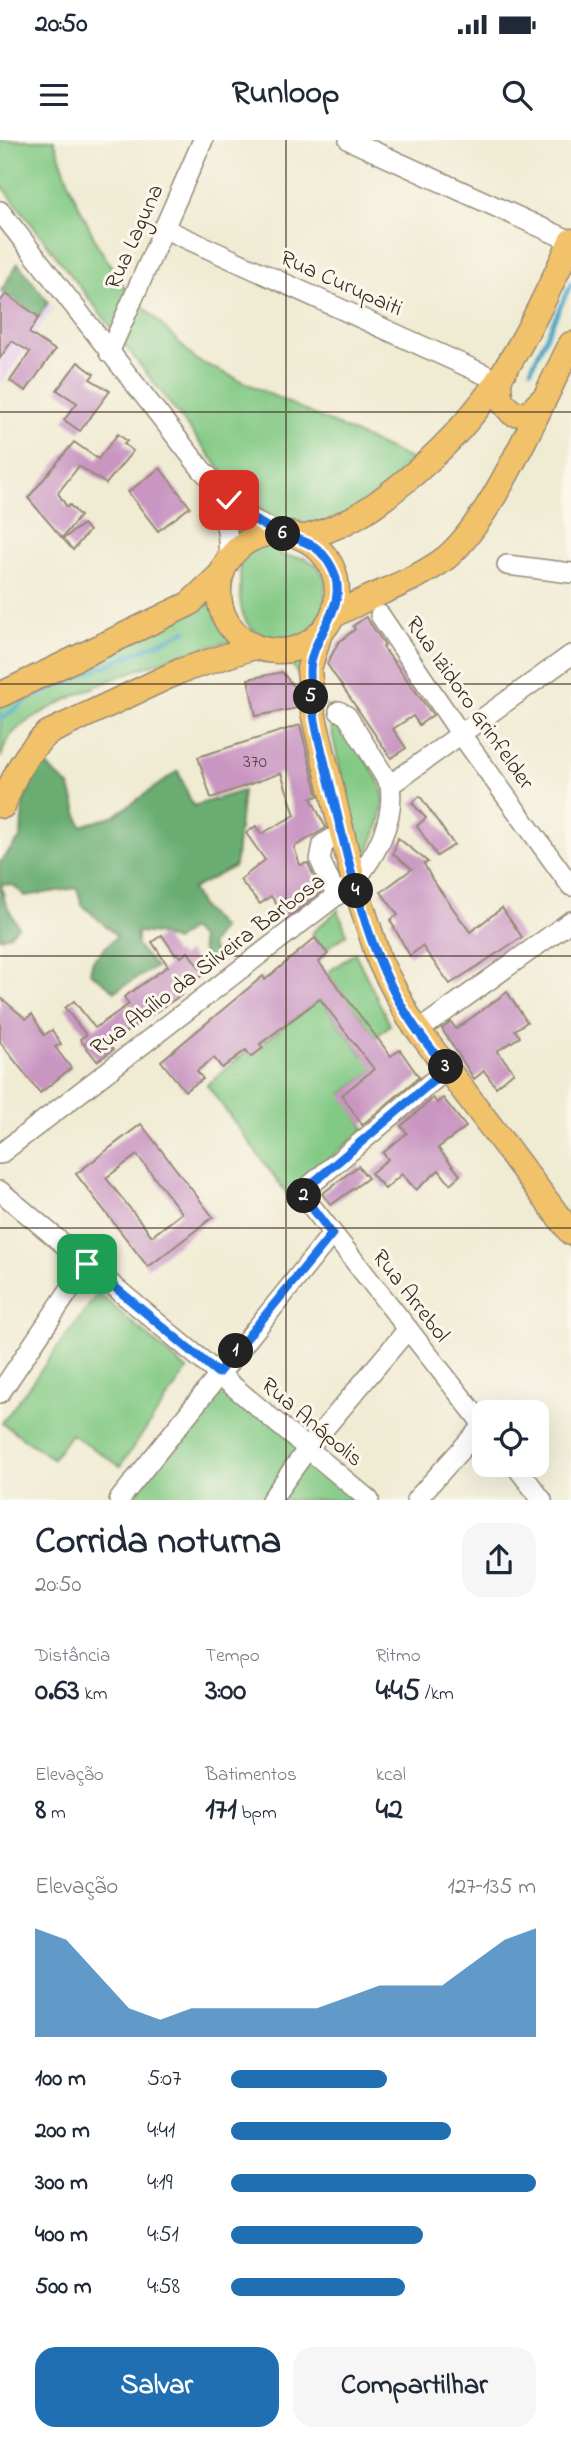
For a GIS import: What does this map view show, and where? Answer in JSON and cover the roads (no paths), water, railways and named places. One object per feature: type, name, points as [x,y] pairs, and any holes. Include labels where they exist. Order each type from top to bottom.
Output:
[{"type":"main road","points":[[0,695],[189,604],[225,567],[236,549],[256,537],[326,533],[367,512],[435,458],[470,422],[499,381],[539,313],[571,241]]},
{"type":"main road","points":[[1,807],[14,774],[30,748],[48,733],[180,671],[265,649],[299,648],[326,626],[377,592],[424,572],[460,544],[498,488],[571,344]]},
{"type":"main road","points":[[499,381],[500,399],[512,413],[528,414],[542,400]]},
{"type":"main road","points":[[290,535],[321,551],[334,571],[338,594],[309,669],[313,713],[342,832],[345,888],[380,962],[418,1031],[571,1233]]},
{"type":"main road","points":[[225,567],[218,591],[222,614],[234,634],[265,649],[300,684],[313,713]]},
{"type":"street","name":"Rua Laguna","points":[[109,353],[203,140]]},
{"type":"street","points":[[349,140],[571,241]]},
{"type":"street","points":[[0,211],[202,470],[250,518],[290,535]]},
{"type":"street","name":"Rua Curupaiti","points":[[163,228],[499,381]]},
{"type":"street","points":[[202,470],[222,508],[230,535],[225,567]]},
{"type":"street","points":[[508,565],[571,573]]},
{"type":"street","name":"Rua Izidoro Grinfelder","points":[[380,615],[460,733],[571,886]]},
{"type":"street","points":[[339,711],[346,716],[390,785],[571,655]]},
{"type":"street","name":"Rua Abílio da Silveira Barbosa","points":[[0,1154],[345,888],[372,859],[387,821],[392,798],[390,785]]},
{"type":"street","points":[[418,1031],[571,921]]},
{"type":"street","name":"Rua Arrebol","points":[[447,1069],[301,1193],[472,1411]]},
{"type":"street","name":"Rua Anápolis","points":[[0,1191],[369,1500]]},
{"type":"street","points":[[119,1500],[218,1373],[332,1234]]},
{"type":"street","points":[[0,1393],[87,1264]]},
{"type":"street","points":[[271,1500],[307,1448],[408,1329]]},
{"type":"street","points":[[416,1500],[472,1439]]},
{"type":"street","points":[[524,1477],[542,1500]]},
{"type":"waterway","points":[[531,369],[571,284]]},
{"type":"waterway","points":[[0,720],[27,700],[186,631]]}]
